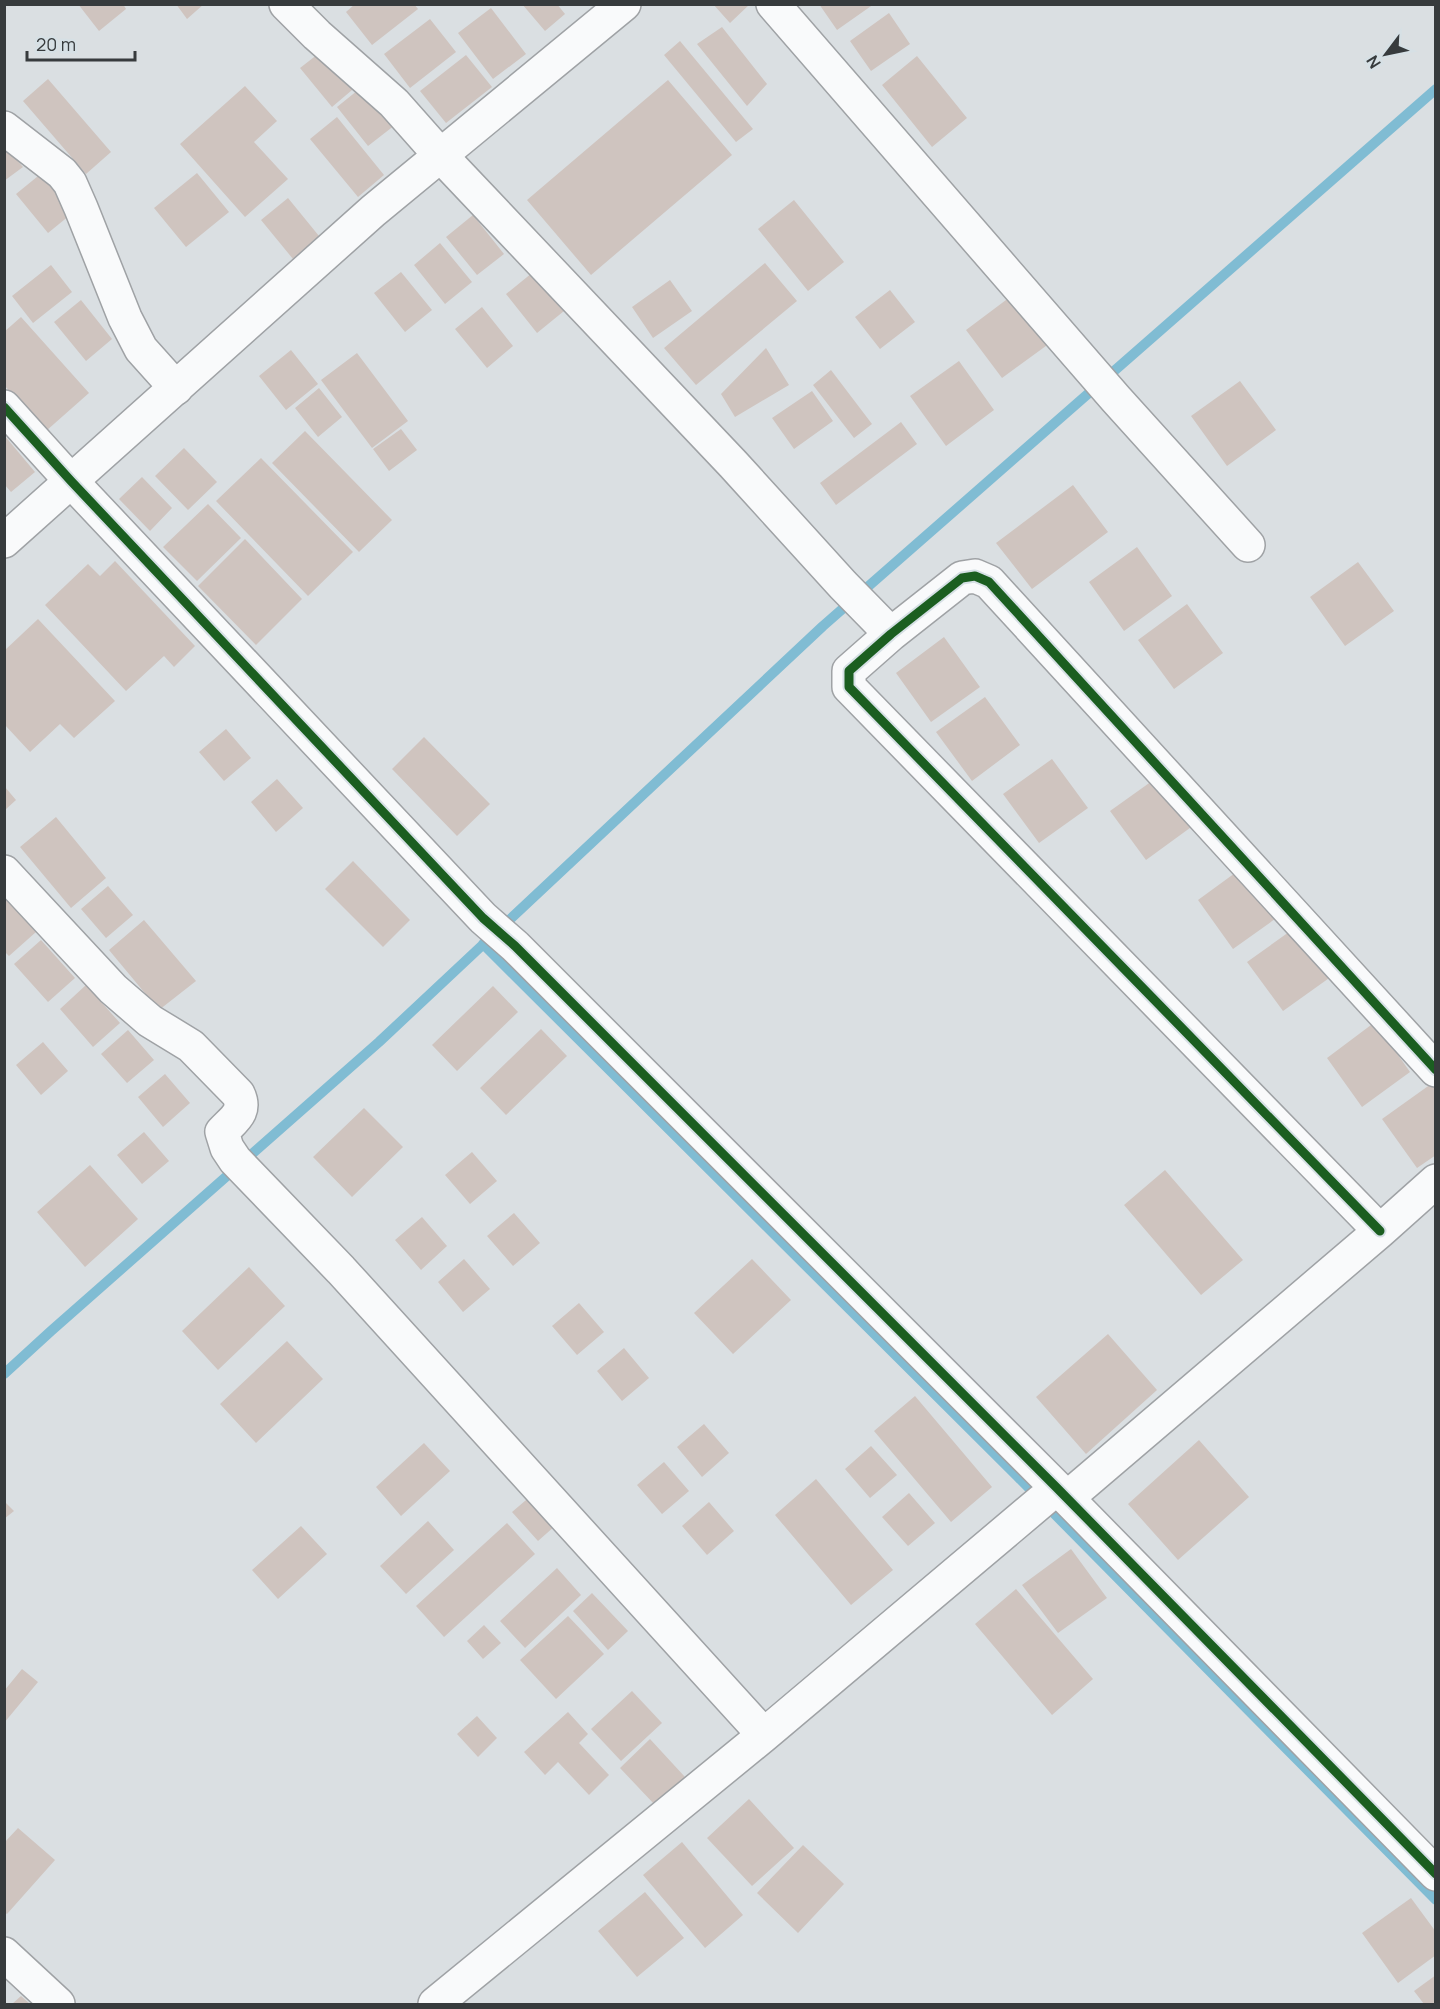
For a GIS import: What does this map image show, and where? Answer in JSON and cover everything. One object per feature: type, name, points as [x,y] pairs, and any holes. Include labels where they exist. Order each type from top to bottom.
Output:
[{"type":"street","points":[[286,4],[316,34],[394,103],[441,156],[734,464],[880,623]]},
{"type":"street","points":[[773,4],[1116,399],[1248,545]]},
{"type":"street","points":[[4,541],[373,211],[441,156],[613,8]]},
{"type":"street","points":[[4,128],[62,173],[70,183],[124,318],[141,349],[176,388]]},
{"type":"street","points":[[4,407],[70,482],[483,918],[515,946],[1052,1497],[1436,1874]]},
{"type":"street","points":[[1380,1231],[849,687],[849,672],[880,623],[962,578],[975,576],[989,582],[1436,1070]]},
{"type":"street","points":[[4,872],[113,988],[150,1021],[191,1046],[238,1094],[242,1103],[241,1111],[222,1132],[227,1148],[240,1165],[341,1270],[764,1735]]},
{"type":"street","points":[[435,2004],[1380,1231],[1436,1181]]},
{"type":"street","points":[[4,1954],[58,2004]]},
{"type":"building","points":[[78,4],[123,4],[126,9],[99,31]]},
{"type":"building","points":[[176,4],[204,4],[187,19]]},
{"type":"building","points":[[355,4],[414,4],[418,9],[372,45],[346,12]]},
{"type":"building","points":[[522,4],[557,4],[565,14],[545,31]]},
{"type":"building","points":[[713,4],[750,4],[730,23]]},
{"type":"building","points":[[819,4],[874,4],[837,30]]},
{"type":"building","points":[[491,8],[526,54],[493,79],[458,33]]},
{"type":"building","points":[[889,13],[910,44],[871,71],[850,41]]},
{"type":"building","points":[[430,19],[456,52],[410,88],[384,54]]},
{"type":"building","points":[[722,27],[767,84],[747,106],[697,44]]},
{"type":"building","points":[[680,41],[753,129],[736,142],[664,55]]},
{"type":"building","points":[[327,47],[358,85],[332,107],[300,68]]},
{"type":"building","points":[[466,55],[492,87],[446,123],[420,91]]},
{"type":"building","points":[[917,56],[967,118],[932,147],[882,85]]},
{"type":"building","points":[[48,79],[111,152],[86,174],[23,101]]},
{"type":"building","points":[[668,80],[732,155],[591,275],[527,200]]},
{"type":"building","points":[[245,86],[277,121],[254,142],[288,179],[245,217],[180,144]]},
{"type":"building","points":[[363,86],[395,125],[368,146],[337,107]]},
{"type":"building","points":[[337,117],[384,175],[358,197],[310,139]]},
{"type":"building","points":[[4,145],[23,167],[4,181]]},
{"type":"building","points":[[43,172],[75,211],[48,233],[16,194]]},
{"type":"building","points":[[197,173],[229,212],[186,247],[154,208]]},
{"type":"building","points":[[288,198],[319,236],[293,259],[261,220]]},
{"type":"building","points":[[794,200],[844,262],[808,291],[758,229]]},
{"type":"building","points":[[473,215],[504,254],[477,275],[446,237]]},
{"type":"building","points":[[440,243],[472,282],[445,304],[414,265]]},
{"type":"building","points":[[765,263],[797,301],[696,385],[664,348]]},
{"type":"building","points":[[51,265],[72,292],[33,323],[12,296]]},
{"type":"building","points":[[401,272],[432,310],[405,332],[374,293]]},
{"type":"building","points":[[532,273],[564,311],[537,333],[506,294]]},
{"type":"building","points":[[670,280],[692,311],[653,338],[632,307]]},
{"type":"building","points":[[890,290],[915,322],[880,349],[855,317]]},
{"type":"building","points":[[1014,294],[1050,343],[1002,378],[966,330]]},
{"type":"building","points":[[81,300],[112,339],[86,361],[54,322]]},
{"type":"building","points":[[482,307],[513,346],[487,368],[455,329]]},
{"type":"building","points":[[21,317],[89,393],[46,431],[4,385],[4,332]]},
{"type":"building","points":[[766,348],[789,385],[735,417],[721,394]]},
{"type":"building","points":[[291,350],[318,384],[286,410],[259,376]]},
{"type":"building","points":[[357,353],[408,421],[372,448],[321,380]]},
{"type":"building","points":[[959,361],[994,410],[946,446],[910,396]]},
{"type":"building","points":[[831,370],[872,424],[854,438],[813,385]]},
{"type":"building","points":[[1240,381],[1276,430],[1227,466],[1191,416]]},
{"type":"building","points":[[319,388],[342,417],[318,437],[295,408]]},
{"type":"building","points":[[812,391],[833,421],[794,449],[772,418]]},
{"type":"building","points":[[901,422],[917,444],[836,505],[820,483]]},
{"type":"building","points":[[401,429],[417,450],[389,471],[373,449]]},
{"type":"building","points":[[305,431],[392,520],[359,552],[272,463]]},
{"type":"building","points":[[4,435],[35,472],[11,492],[4,484]]},
{"type":"building","points":[[184,448],[217,482],[188,510],[155,476]]},
{"type":"building","points":[[261,458],[353,552],[308,596],[216,501]]},
{"type":"building","points":[[142,477],[172,508],[150,531],[119,499]]},
{"type":"building","points":[[1073,485],[1108,532],[1032,589],[996,543]]},
{"type":"building","points":[[208,504],[241,538],[197,581],[163,547]]},
{"type":"building","points":[[245,539],[302,599],[256,645],[198,586]]},
{"type":"building","points":[[1137,547],[1172,596],[1124,631],[1089,582]]},
{"type":"building","points":[[115,561],[195,646],[174,667],[164,656],[126,691],[45,605],[88,564],[100,576]]},
{"type":"building","points":[[1358,562],[1394,611],[1345,646],[1310,597]]},
{"type":"building","points":[[1187,604],[1223,653],[1174,689],[1138,640]]},
{"type":"building","points":[[38,619],[115,701],[74,738],[60,724],[30,752],[4,724],[4,651]]},
{"type":"building","points":[[944,637],[980,687],[931,722],[896,673]]},
{"type":"building","points":[[985,697],[1020,745],[972,781],[936,732]]},
{"type":"building","points":[[226,729],[251,758],[224,781],[199,752]]},
{"type":"building","points":[[424,737],[490,804],[457,836],[392,769]]},
{"type":"building","points":[[1052,759],[1088,808],[1039,843],[1003,794]]},
{"type":"building","points":[[1159,776],[1194,825],[1146,860],[1110,811]]},
{"type":"building","points":[[277,779],[303,808],[276,832],[251,802]]},
{"type":"building","points":[[5,787],[16,800],[5,810]]},
{"type":"building","points":[[56,817],[106,878],[71,908],[20,847]]},
{"type":"building","points":[[353,861],[410,920],[383,947],[325,889]]},
{"type":"building","points":[[1246,865],[1282,914],[1233,949],[1198,900]]},
{"type":"building","points":[[108,886],[133,915],[106,938],[81,909]]},
{"type":"building","points":[[4,897],[36,932],[9,956],[4,951]]},
{"type":"building","points":[[144,920],[196,981],[159,1010],[109,950]]},
{"type":"building","points":[[1296,927],[1332,976],[1283,1011],[1247,962]]},
{"type":"building","points":[[41,940],[75,978],[48,1002],[14,964]]},
{"type":"building","points":[[86,985],[120,1023],[93,1047],[60,1009]]},
{"type":"building","points":[[493,986],[518,1012],[457,1071],[432,1045]]},
{"type":"building","points":[[1375,1022],[1410,1072],[1362,1107],[1327,1058]]},
{"type":"building","points":[[541,1029],[567,1056],[506,1115],[480,1088]]},
{"type":"building","points":[[128,1030],[154,1060],[127,1083],[101,1054]]},
{"type":"building","points":[[43,1042],[68,1071],[41,1095],[16,1065]]},
{"type":"building","points":[[165,1074],[190,1103],[163,1127],[138,1097]]},
{"type":"building","points":[[1431,1084],[1436,1090],[1436,1155],[1417,1168],[1382,1119]]},
{"type":"building","points":[[364,1108],[403,1147],[352,1197],[313,1157]]},
{"type":"building","points":[[144,1132],[169,1161],[142,1184],[117,1155]]},
{"type":"building","points":[[472,1152],[497,1181],[470,1204],[445,1175]]},
{"type":"building","points":[[90,1165],[138,1219],[85,1267],[37,1212]]},
{"type":"building","points":[[1165,1170],[1243,1260],[1201,1295],[1124,1205]]},
{"type":"building","points":[[514,1213],[540,1243],[513,1266],[487,1236]]},
{"type":"building","points":[[422,1217],[447,1246],[421,1270],[395,1240]]},
{"type":"building","points":[[464,1259],[490,1289],[463,1312],[438,1282]]},
{"type":"building","points":[[752,1259],[791,1300],[733,1354],[694,1313]]},
{"type":"building","points":[[249,1267],[285,1306],[218,1370],[182,1331]]},
{"type":"building","points":[[579,1303],[604,1332],[577,1355],[552,1326]]},
{"type":"building","points":[[1108,1334],[1157,1390],[1086,1454],[1036,1397]]},
{"type":"building","points":[[287,1341],[323,1379],[256,1443],[220,1404]]},
{"type":"building","points":[[624,1348],[649,1378],[622,1401],[597,1371]]},
{"type":"building","points":[[915,1396],[992,1487],[951,1522],[874,1431]]},
{"type":"building","points":[[704,1424],[729,1453],[702,1477],[677,1447]]},
{"type":"building","points":[[1199,1440],[1249,1497],[1178,1560],[1128,1504]]},
{"type":"building","points":[[424,1443],[450,1471],[401,1516],[376,1487]]},
{"type":"building","points":[[871,1446],[897,1475],[870,1498],[845,1469]]},
{"type":"building","points":[[664,1462],[689,1491],[662,1514],[637,1485]]},
{"type":"building","points":[[816,1479],[893,1570],[851,1605],[775,1515]]},
{"type":"building","points":[[539,1489],[564,1518],[538,1541],[512,1512]]},
{"type":"building","points":[[909,1493],[935,1523],[908,1546],[882,1517]]},
{"type":"building","points":[[4,1501],[14,1511],[4,1519]]},
{"type":"building","points":[[709,1502],[734,1531],[707,1555],[682,1526]]},
{"type":"building","points":[[428,1521],[454,1550],[406,1594],[380,1566]]},
{"type":"building","points":[[507,1523],[535,1554],[444,1637],[416,1606]]},
{"type":"building","points":[[301,1526],[327,1554],[278,1599],[252,1570]]},
{"type":"building","points":[[1071,1549],[1107,1598],[1058,1633],[1022,1585]]},
{"type":"building","points":[[557,1568],[581,1595],[525,1648],[500,1621]]},
{"type":"building","points":[[1016,1589],[1093,1679],[1052,1715],[975,1624]]},
{"type":"building","points":[[592,1593],[628,1631],[608,1650],[573,1611]]},
{"type":"building","points":[[568,1616],[604,1654],[556,1699],[520,1660]]},
{"type":"building","points":[[484,1625],[501,1643],[483,1659],[467,1641]]},
{"type":"building","points":[[22,1669],[38,1682],[4,1723],[4,1691]]},
{"type":"building","points":[[632,1691],[662,1723],[621,1761],[591,1729]]},
{"type":"building","points":[[568,1712],[588,1734],[579,1743],[609,1775],[589,1795],[558,1762],[545,1775],[524,1752]]},
{"type":"building","points":[[477,1716],[497,1738],[478,1757],[457,1734]]},
{"type":"building","points":[[650,1739],[685,1777],[655,1805],[620,1768]]},
{"type":"building","points":[[749,1799],[794,1848],[752,1886],[707,1838]]},
{"type":"building","points":[[18,1828],[55,1860],[7,1914],[4,1912],[4,1843]]},
{"type":"building","points":[[682,1842],[743,1915],[705,1948],[643,1875]]},
{"type":"building","points":[[803,1845],[844,1884],[798,1933],[757,1893]]},
{"type":"building","points":[[645,1892],[684,1938],[637,1977],[598,1931]]},
{"type":"building","points":[[1411,1898],[1436,1932],[1436,1955],[1398,1983],[1362,1933]]},
{"type":"building","points":[[1436,1975],[1436,2004],[1424,2004],[1414,1991]]},
{"type":"building","points":[[21,1996],[30,2004],[12,2004]]},
{"type":"waterway","points":[[4,1374],[379,1042],[823,626],[1436,89]]},
{"type":"waterway","points":[[483,944],[1017,1476],[1436,1900]]},
{"type":"cycle path","points":[[4,407],[483,918],[515,946],[1057,1488],[1436,1874]]},
{"type":"cycle path","points":[[1380,1231],[849,687],[849,671],[891,634],[962,578],[975,576],[989,582],[1436,1070]]}]
